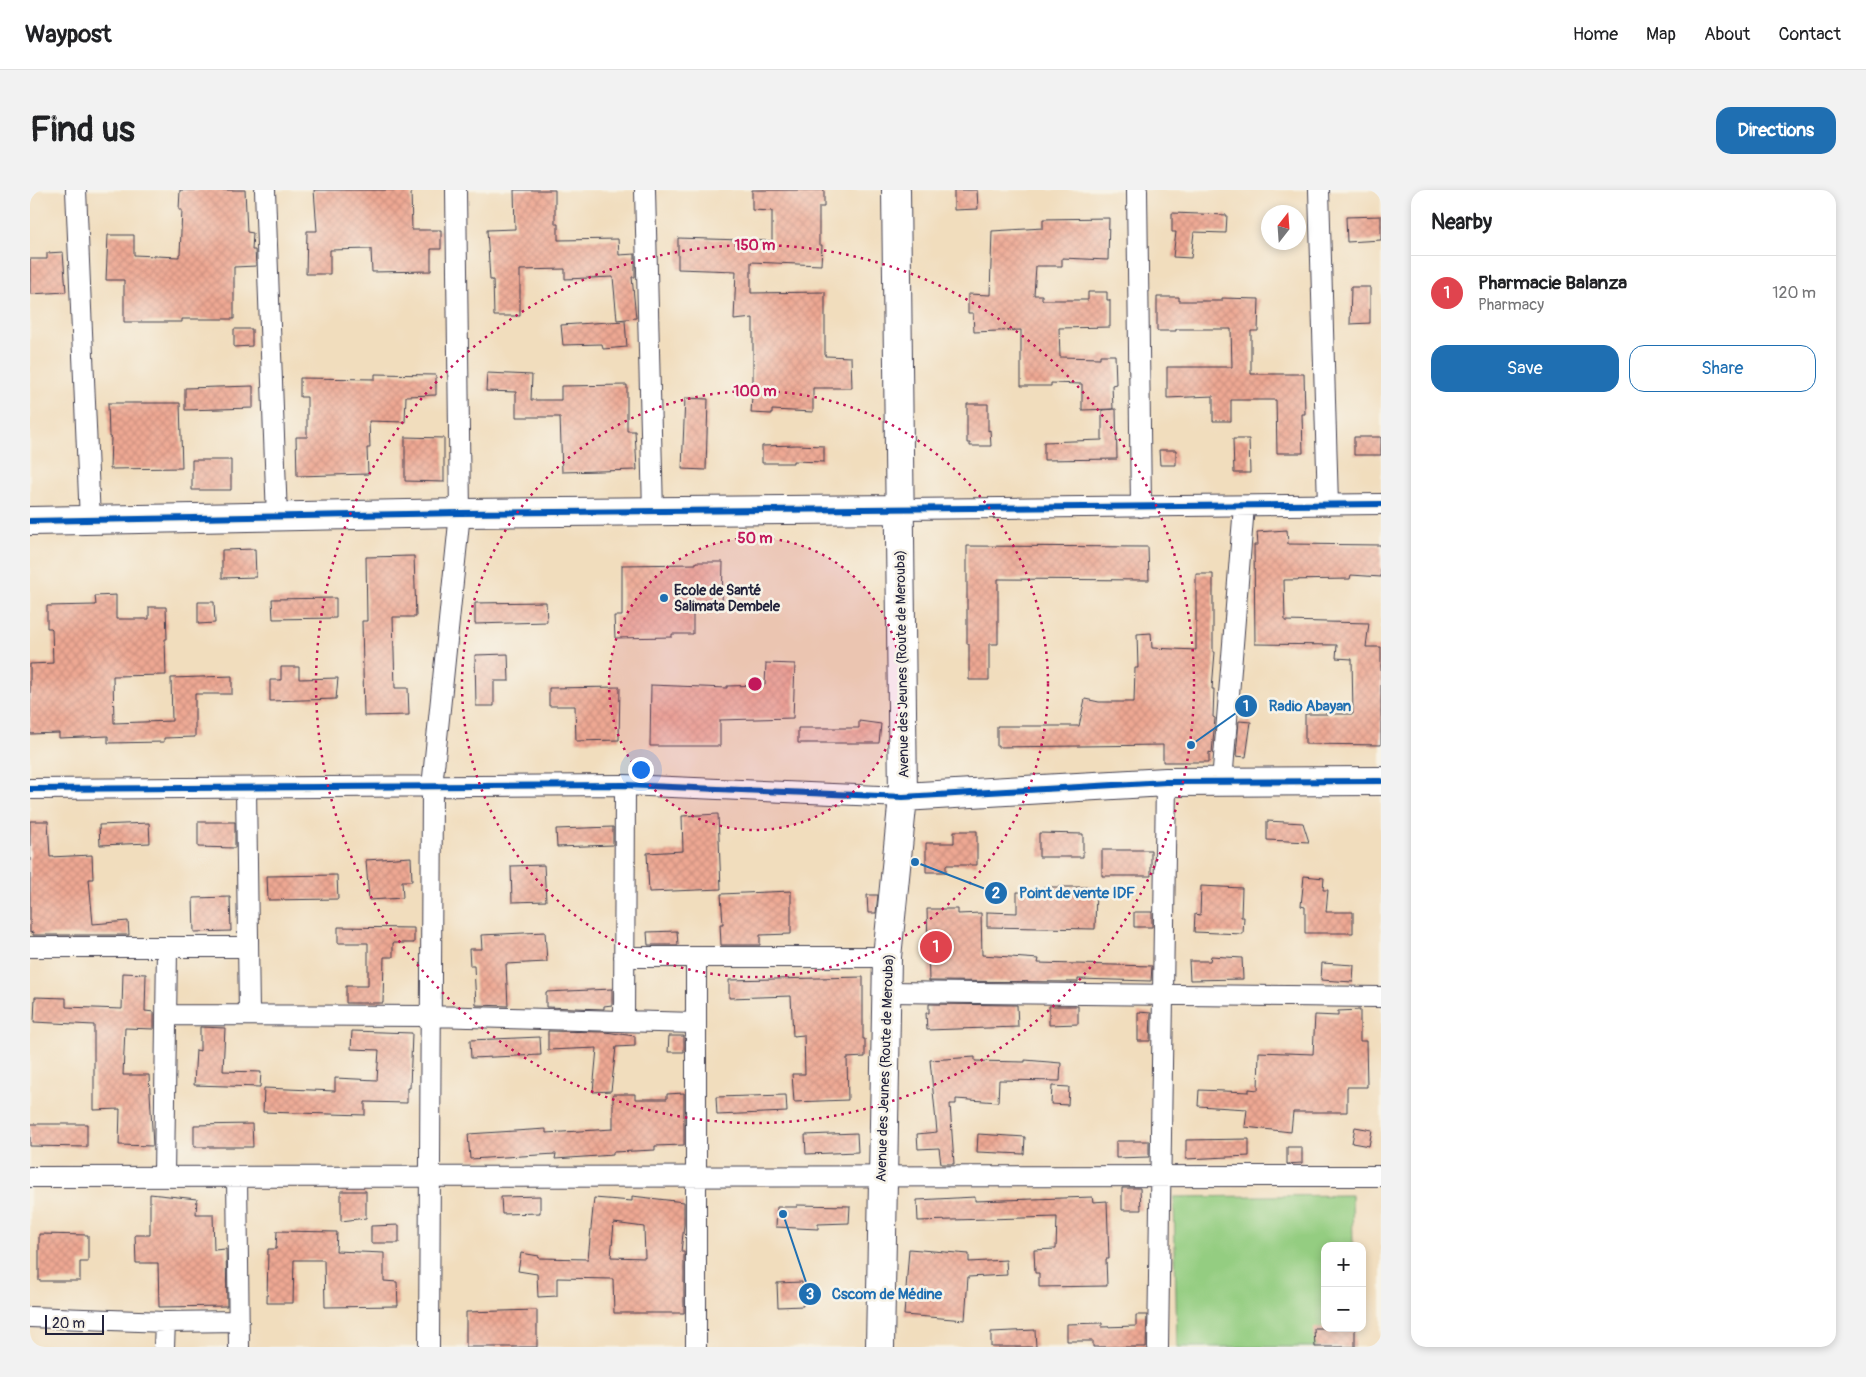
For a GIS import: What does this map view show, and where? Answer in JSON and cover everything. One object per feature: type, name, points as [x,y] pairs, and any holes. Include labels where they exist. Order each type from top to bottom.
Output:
[{"type":"street","points":[[76,190],[90,520]]},
{"type":"street","points":[[265,190],[277,518]]},
{"type":"street","points":[[429,1347],[432,786],[460,513],[456,190]]},
{"type":"street","points":[[645,190],[653,512]]},
{"type":"street","name":"Avenue des Jeunes (Route de Merouba)","points":[[880,1347],[887,958],[903,797],[896,190]]},
{"type":"street","points":[[1137,190],[1141,507]]},
{"type":"street","points":[[1319,190],[1328,504]]},
{"type":"street","points":[[30,521],[277,518],[460,513],[1381,504]]},
{"type":"street","points":[[1222,782],[1244,506]]},
{"type":"street","points":[[30,789],[625,785],[903,797],[1166,782],[1381,781]]},
{"type":"street","points":[[1158,1347],[1166,782]]},
{"type":"street","points":[[624,1020],[625,785]]},
{"type":"street","points":[[246,788],[249,1015]]},
{"type":"street","points":[[30,947],[248,947]]},
{"type":"street","points":[[164,1177],[167,947]]},
{"type":"street","points":[[624,957],[887,958]]},
{"type":"street","points":[[696,957],[696,1347]]},
{"type":"street","points":[[886,992],[1381,997]]},
{"type":"street","points":[[166,1016],[431,1016],[696,1023]]},
{"type":"street","points":[[30,1177],[1381,1176]]},
{"type":"street","points":[[237,1177],[239,1347]]},
{"type":"street","points":[[30,1318],[165,1322],[239,1321]]},
{"type":"street","points":[[164,1347],[165,1322]]},
{"type":"green space","points":[[1352,1195],[1353,1242],[1321,1242],[1321,1332],[1331,1332],[1355,1347],[1177,1347],[1174,1197]]},
{"type":"building","points":[[180,190],[245,190],[247,232],[253,233],[252,250],[255,250],[256,266],[234,267],[234,319],[182,319],[182,322],[124,322],[124,280],[106,280],[108,235],[134,235],[134,255],[179,257],[182,210],[179,210]]},
{"type":"building","points":[[314,190],[411,190],[412,230],[441,230],[441,249],[431,249],[431,271],[372,272],[371,249],[330,250],[330,274],[306,274],[307,231],[317,231]]},
{"type":"building","points":[[514,190],[555,190],[555,224],[558,224],[558,240],[618,239],[619,255],[635,254],[635,277],[632,277],[636,318],[617,320],[613,277],[565,279],[565,269],[520,270],[520,316],[494,316],[493,280],[490,280],[487,230],[515,229]]},
{"type":"building","points":[[752,190],[824,190],[824,207],[819,207],[819,245],[822,245],[821,265],[751,262],[751,293],[825,292],[825,356],[851,357],[852,388],[813,388],[813,412],[772,410],[772,414],[751,413],[753,318],[734,320],[736,271],[678,269],[678,238],[772,241],[772,211],[752,210]]},
{"type":"building","points":[[954,190],[977,190],[978,209],[954,210]]},
{"type":"building","points":[[1172,213],[1227,215],[1226,233],[1194,232],[1191,258],[1173,257],[1176,232],[1172,232]]},
{"type":"building","points":[[1381,216],[1381,240],[1347,242],[1346,217]]},
{"type":"building","points":[[1109,218],[1108,260],[1062,258],[1062,266],[1036,266],[1034,295],[1042,295],[1042,300],[1088,300],[1088,292],[1107,292],[1107,300],[1110,300],[1110,327],[1059,328],[1060,357],[1100,358],[1100,355],[1115,355],[1116,384],[1112,385],[1113,409],[1082,410],[1082,384],[1051,383],[1051,386],[1021,386],[1021,330],[974,332],[973,313],[968,313],[968,294],[990,295],[992,231],[1043,228],[1043,219]]},
{"type":"building","points":[[63,252],[66,292],[30,294],[30,259],[47,259],[47,253]]},
{"type":"building","points":[[1351,287],[1370,287],[1370,323],[1350,324]]},
{"type":"building","points":[[1157,297],[1179,297],[1179,301],[1222,301],[1222,298],[1259,299],[1258,331],[1251,331],[1251,374],[1304,374],[1305,414],[1302,414],[1303,453],[1277,453],[1276,400],[1231,400],[1231,421],[1213,421],[1213,396],[1167,398],[1167,367],[1232,367],[1231,329],[1157,331]]},
{"type":"building","points":[[625,321],[627,347],[603,349],[602,344],[563,345],[561,325]]},
{"type":"building","points":[[234,329],[252,329],[252,346],[234,347]]},
{"type":"building","points":[[487,373],[532,375],[531,400],[561,400],[561,386],[627,385],[627,431],[635,431],[637,470],[562,472],[560,417],[516,417],[516,392],[486,391]]},
{"type":"building","points":[[375,374],[436,375],[436,395],[406,396],[405,422],[369,421],[370,448],[367,448],[368,474],[297,476],[296,437],[307,437],[307,397],[300,397],[300,378],[375,379]]},
{"type":"building","points":[[253,386],[253,408],[185,410],[185,388]]},
{"type":"building","points":[[685,398],[708,399],[706,470],[682,469]]},
{"type":"building","points":[[108,403],[180,403],[182,468],[110,469],[111,437],[109,437]]},
{"type":"building","points":[[967,404],[988,404],[988,431],[990,430],[991,446],[970,446],[970,443],[967,443]]},
{"type":"building","points":[[1116,409],[1117,459],[1044,460],[1044,442],[1102,440],[1102,410]]},
{"type":"building","points":[[405,437],[444,438],[444,482],[405,481]]},
{"type":"building","points":[[1354,437],[1381,437],[1381,455],[1354,455]]},
{"type":"building","points":[[1233,439],[1249,439],[1250,473],[1234,473]]},
{"type":"building","points":[[762,446],[824,446],[824,462],[762,463]]},
{"type":"building","points":[[1159,450],[1176,450],[1176,465],[1160,465]]},
{"type":"building","points":[[192,460],[231,460],[231,490],[192,490]]},
{"type":"building","points":[[1287,530],[1288,544],[1381,545],[1381,577],[1351,575],[1350,579],[1284,580],[1285,621],[1369,623],[1366,647],[1381,647],[1381,745],[1305,744],[1305,714],[1353,714],[1352,659],[1336,658],[1337,645],[1255,644],[1254,545],[1258,545],[1257,532]]},
{"type":"building","points":[[967,546],[1148,547],[1149,580],[998,579],[998,644],[989,644],[989,680],[969,680]]},
{"type":"building","points":[[255,549],[256,577],[222,578],[222,550]]},
{"type":"building","points":[[414,556],[416,617],[393,617],[395,688],[408,688],[409,715],[364,716],[362,621],[367,621],[366,557]]},
{"type":"building","points":[[696,562],[723,562],[722,608],[693,608],[693,634],[672,634],[672,637],[615,638],[614,616],[622,616],[622,565],[696,564]]},
{"type":"building","points":[[1196,574],[1213,574],[1213,652],[1215,652],[1212,689],[1214,689],[1213,717],[1215,718],[1212,753],[1209,752],[1209,762],[1163,762],[1163,745],[997,747],[997,726],[1079,726],[1085,699],[1099,702],[1134,702],[1135,668],[1138,668],[1137,634],[1151,633],[1152,648],[1196,650]]},
{"type":"building","points":[[116,595],[116,619],[149,619],[149,607],[166,607],[167,639],[165,639],[166,675],[113,676],[114,723],[172,721],[171,678],[232,676],[232,694],[195,694],[195,737],[164,738],[164,742],[108,743],[108,736],[59,738],[59,733],[30,734],[30,664],[53,663],[52,629],[47,628],[47,606],[96,605],[95,596]]},
{"type":"building","points":[[336,598],[336,618],[273,619],[272,599]]},
{"type":"building","points":[[198,602],[214,602],[215,623],[198,624]]},
{"type":"building","points":[[546,602],[547,622],[475,624],[475,603]]},
{"type":"building","points":[[508,654],[509,681],[494,681],[494,706],[476,706],[475,655]]},
{"type":"building","points":[[766,663],[795,664],[793,718],[720,720],[720,746],[650,746],[651,685],[727,688],[727,686],[765,685]]},
{"type":"building","points":[[281,667],[299,667],[299,679],[338,678],[336,699],[270,701],[270,680],[281,680]]},
{"type":"building","points":[[620,687],[619,740],[576,741],[575,706],[549,706],[549,688]]},
{"type":"building","points":[[859,721],[881,724],[879,743],[798,743],[798,728],[859,728]]},
{"type":"building","points":[[1239,721],[1251,722],[1246,757],[1236,756]]},
{"type":"building","points":[[718,814],[721,889],[649,892],[647,853],[683,851],[682,816]]},
{"type":"building","points":[[30,821],[48,821],[50,857],[92,855],[93,879],[89,879],[93,924],[128,921],[129,935],[33,935],[33,932],[30,933]]},
{"type":"building","points":[[1267,821],[1303,823],[1309,842],[1267,840]]},
{"type":"building","points":[[198,822],[235,822],[235,848],[198,847]]},
{"type":"building","points":[[149,823],[150,843],[100,845],[99,825]]},
{"type":"building","points":[[613,827],[613,845],[557,847],[556,829]]},
{"type":"building","points":[[954,831],[977,831],[977,865],[946,865],[946,872],[926,872],[926,843],[954,843]]},
{"type":"building","points":[[1039,833],[1083,834],[1083,857],[1039,857]]},
{"type":"building","points":[[1102,850],[1151,850],[1151,876],[1102,876]]},
{"type":"building","points":[[411,857],[412,881],[402,881],[403,898],[369,900],[366,860]]},
{"type":"building","points":[[544,865],[546,901],[512,902],[511,866]]},
{"type":"building","points":[[337,875],[338,899],[268,900],[267,876]]},
{"type":"building","points":[[1304,876],[1324,878],[1323,890],[1328,890],[1326,912],[1353,912],[1353,933],[1305,933],[1305,907],[1301,906]]},
{"type":"building","points":[[1201,886],[1242,888],[1241,917],[1244,917],[1243,934],[1194,932],[1195,914],[1200,915]]},
{"type":"building","points":[[1043,887],[1096,887],[1095,929],[987,927],[987,912],[1017,913],[1017,892],[1043,893]]},
{"type":"building","points":[[791,891],[791,934],[760,935],[760,945],[721,945],[720,924],[723,924],[721,894]]},
{"type":"building","points":[[867,895],[878,895],[876,913],[868,913]]},
{"type":"building","points":[[230,897],[231,931],[194,932],[193,898]]},
{"type":"building","points":[[927,909],[958,909],[958,914],[981,913],[982,955],[1039,959],[1038,963],[1152,966],[1151,981],[1078,979],[1078,982],[929,981]]},
{"type":"building","points":[[1134,912],[1152,912],[1152,927],[1134,927]]},
{"type":"building","points":[[338,927],[414,928],[414,943],[393,943],[393,957],[384,957],[383,1003],[346,1003],[346,986],[368,986],[368,943],[338,943]]},
{"type":"building","points":[[677,931],[678,945],[648,945],[647,932]]},
{"type":"building","points":[[545,932],[547,962],[506,964],[508,1006],[476,1005],[474,966],[470,966],[469,949],[482,949],[481,935]]},
{"type":"building","points":[[1211,956],[1242,958],[1243,979],[1190,980],[1189,961],[1210,961]]},
{"type":"building","points":[[1322,963],[1354,965],[1353,982],[1321,980]]},
{"type":"building","points":[[123,973],[146,974],[145,1011],[154,1012],[154,1029],[125,1028],[123,1075],[149,1075],[153,1146],[119,1145],[120,1109],[94,1110],[94,1025],[34,1022],[35,997],[66,998],[66,1007],[122,1009]]},
{"type":"building","points":[[863,977],[863,1039],[865,1039],[865,1057],[847,1058],[848,1100],[794,1102],[792,1074],[805,1074],[804,1035],[793,1036],[791,996],[729,998],[729,980]]},
{"type":"building","points":[[612,989],[612,1005],[604,1006],[604,1009],[546,1007],[546,992]]},
{"type":"building","points":[[929,1004],[1017,1005],[1018,1027],[927,1030],[926,1013],[929,1013]]},
{"type":"building","points":[[1049,1006],[1078,1006],[1078,1024],[1049,1025]]},
{"type":"building","points":[[1360,1010],[1360,1041],[1366,1041],[1367,1087],[1347,1087],[1347,1112],[1293,1112],[1291,1132],[1245,1127],[1247,1109],[1198,1106],[1199,1090],[1249,1092],[1249,1089],[1258,1090],[1259,1052],[1313,1054],[1315,1015],[1338,1016],[1338,1011]]},
{"type":"building","points":[[1138,1012],[1151,1013],[1150,1041],[1138,1041]]},
{"type":"building","points":[[200,1027],[225,1028],[223,1071],[261,1072],[260,1087],[194,1085],[196,1050],[200,1051]]},
{"type":"building","points":[[352,1031],[412,1033],[410,1088],[407,1088],[407,1103],[365,1102],[365,1115],[263,1112],[264,1088],[335,1091],[335,1078],[377,1080],[379,1050],[351,1049]]},
{"type":"building","points":[[548,1031],[605,1032],[635,1036],[635,1046],[616,1047],[611,1091],[593,1092],[597,1048],[548,1050]]},
{"type":"building","points":[[669,1036],[684,1036],[684,1052],[668,1052]]},
{"type":"building","points":[[540,1037],[541,1055],[471,1058],[470,1040]]},
{"type":"building","points":[[975,1057],[975,1061],[1025,1062],[1025,1060],[1061,1063],[1060,1081],[999,1080],[998,1102],[956,1099],[956,1104],[950,1104],[954,1164],[941,1164],[939,1148],[918,1149],[917,1134],[937,1132],[930,1060]]},
{"type":"building","points":[[1052,1086],[1069,1087],[1068,1105],[1051,1104]]},
{"type":"building","points":[[684,1093],[684,1145],[655,1146],[655,1150],[613,1152],[613,1155],[555,1159],[556,1154],[470,1159],[468,1134],[546,1129],[546,1133],[613,1129],[613,1094],[635,1094],[635,1099],[667,1099],[667,1094]]},
{"type":"building","points":[[786,1095],[787,1112],[717,1115],[716,1097]]},
{"type":"building","points":[[30,1124],[87,1124],[87,1147],[30,1146]]},
{"type":"building","points":[[252,1124],[253,1147],[194,1147],[194,1125]]},
{"type":"building","points":[[1355,1127],[1372,1130],[1369,1146],[1352,1143]]},
{"type":"building","points":[[857,1133],[858,1152],[806,1154],[805,1135]]},
{"type":"building","points":[[978,1134],[1025,1137],[1024,1154],[977,1152]]},
{"type":"building","points":[[1249,1139],[1249,1156],[1186,1159],[1186,1140]]},
{"type":"building","points":[[1116,1141],[1149,1141],[1149,1157],[1116,1158]]},
{"type":"building","points":[[1287,1147],[1302,1147],[1302,1163],[1287,1164]]},
{"type":"building","points":[[1122,1188],[1140,1188],[1141,1210],[1122,1210]]},
{"type":"building","points":[[341,1191],[366,1191],[366,1218],[341,1221]]},
{"type":"building","points":[[150,1194],[197,1199],[196,1214],[213,1214],[214,1250],[226,1249],[227,1306],[159,1307],[158,1263],[136,1263],[135,1235],[150,1235]]},
{"type":"building","points":[[540,1196],[540,1213],[502,1214],[501,1197]]},
{"type":"building","points":[[632,1196],[684,1202],[681,1252],[684,1252],[684,1313],[614,1313],[613,1279],[557,1278],[557,1296],[538,1297],[537,1274],[518,1271],[521,1253],[539,1256],[539,1258],[588,1259],[594,1198],[632,1201]],"holes":[[[614,1223],[644,1227],[645,1258],[611,1257]]]},
{"type":"building","points":[[975,1197],[975,1201],[1092,1197],[1093,1202],[1107,1201],[1109,1259],[1106,1259],[1107,1286],[1039,1287],[1039,1273],[1035,1273],[1034,1250],[1056,1249],[1057,1217],[918,1221],[917,1200]]},
{"type":"building","points":[[797,1205],[850,1206],[849,1223],[818,1224],[818,1229],[776,1227],[777,1207],[797,1207]]},
{"type":"building","points":[[399,1225],[399,1243],[371,1243],[371,1226]]},
{"type":"building","points":[[277,1231],[337,1232],[336,1251],[384,1253],[384,1281],[397,1282],[398,1306],[325,1307],[324,1260],[294,1260],[293,1303],[267,1303],[268,1249],[276,1249]]},
{"type":"building","points":[[39,1234],[88,1235],[88,1262],[80,1262],[80,1281],[39,1281]]},
{"type":"building","points":[[909,1249],[969,1254],[969,1262],[1006,1260],[1007,1275],[968,1277],[965,1320],[904,1315]]},
{"type":"building","points":[[802,1282],[803,1306],[778,1307],[777,1283]]},
{"type":"building","points":[[537,1310],[537,1347],[466,1347],[466,1312]]},
{"type":"building","points":[[1136,1315],[1147,1315],[1146,1347],[1093,1347],[1093,1341],[1067,1341],[1067,1324],[1102,1323],[1102,1327],[1136,1326]]},
{"type":"building","points":[[1314,1328],[1321,1328],[1321,1332],[1355,1332],[1355,1347],[1315,1347]]},
{"type":"building","points":[[1035,1330],[1036,1347],[991,1347],[991,1332]]},
{"type":"cycle path","points":[[30,521],[460,513],[1381,504]]},
{"type":"cycle path","points":[[30,789],[625,785],[903,797],[1166,782],[1381,781]]},
{"type":"place","name":"Ecole de Santé Salimata Dembele","points":[[664,598]]},
{"type":"place","name":"Radio Abayan","points":[[1191,745]]},
{"type":"place","name":"Point de vente IDF","points":[[915,862]]},
{"type":"place","name":"Pharmacie Balanza","points":[[936,947]]},
{"type":"place","name":"Cscom de Médine","points":[[783,1214]]}]
